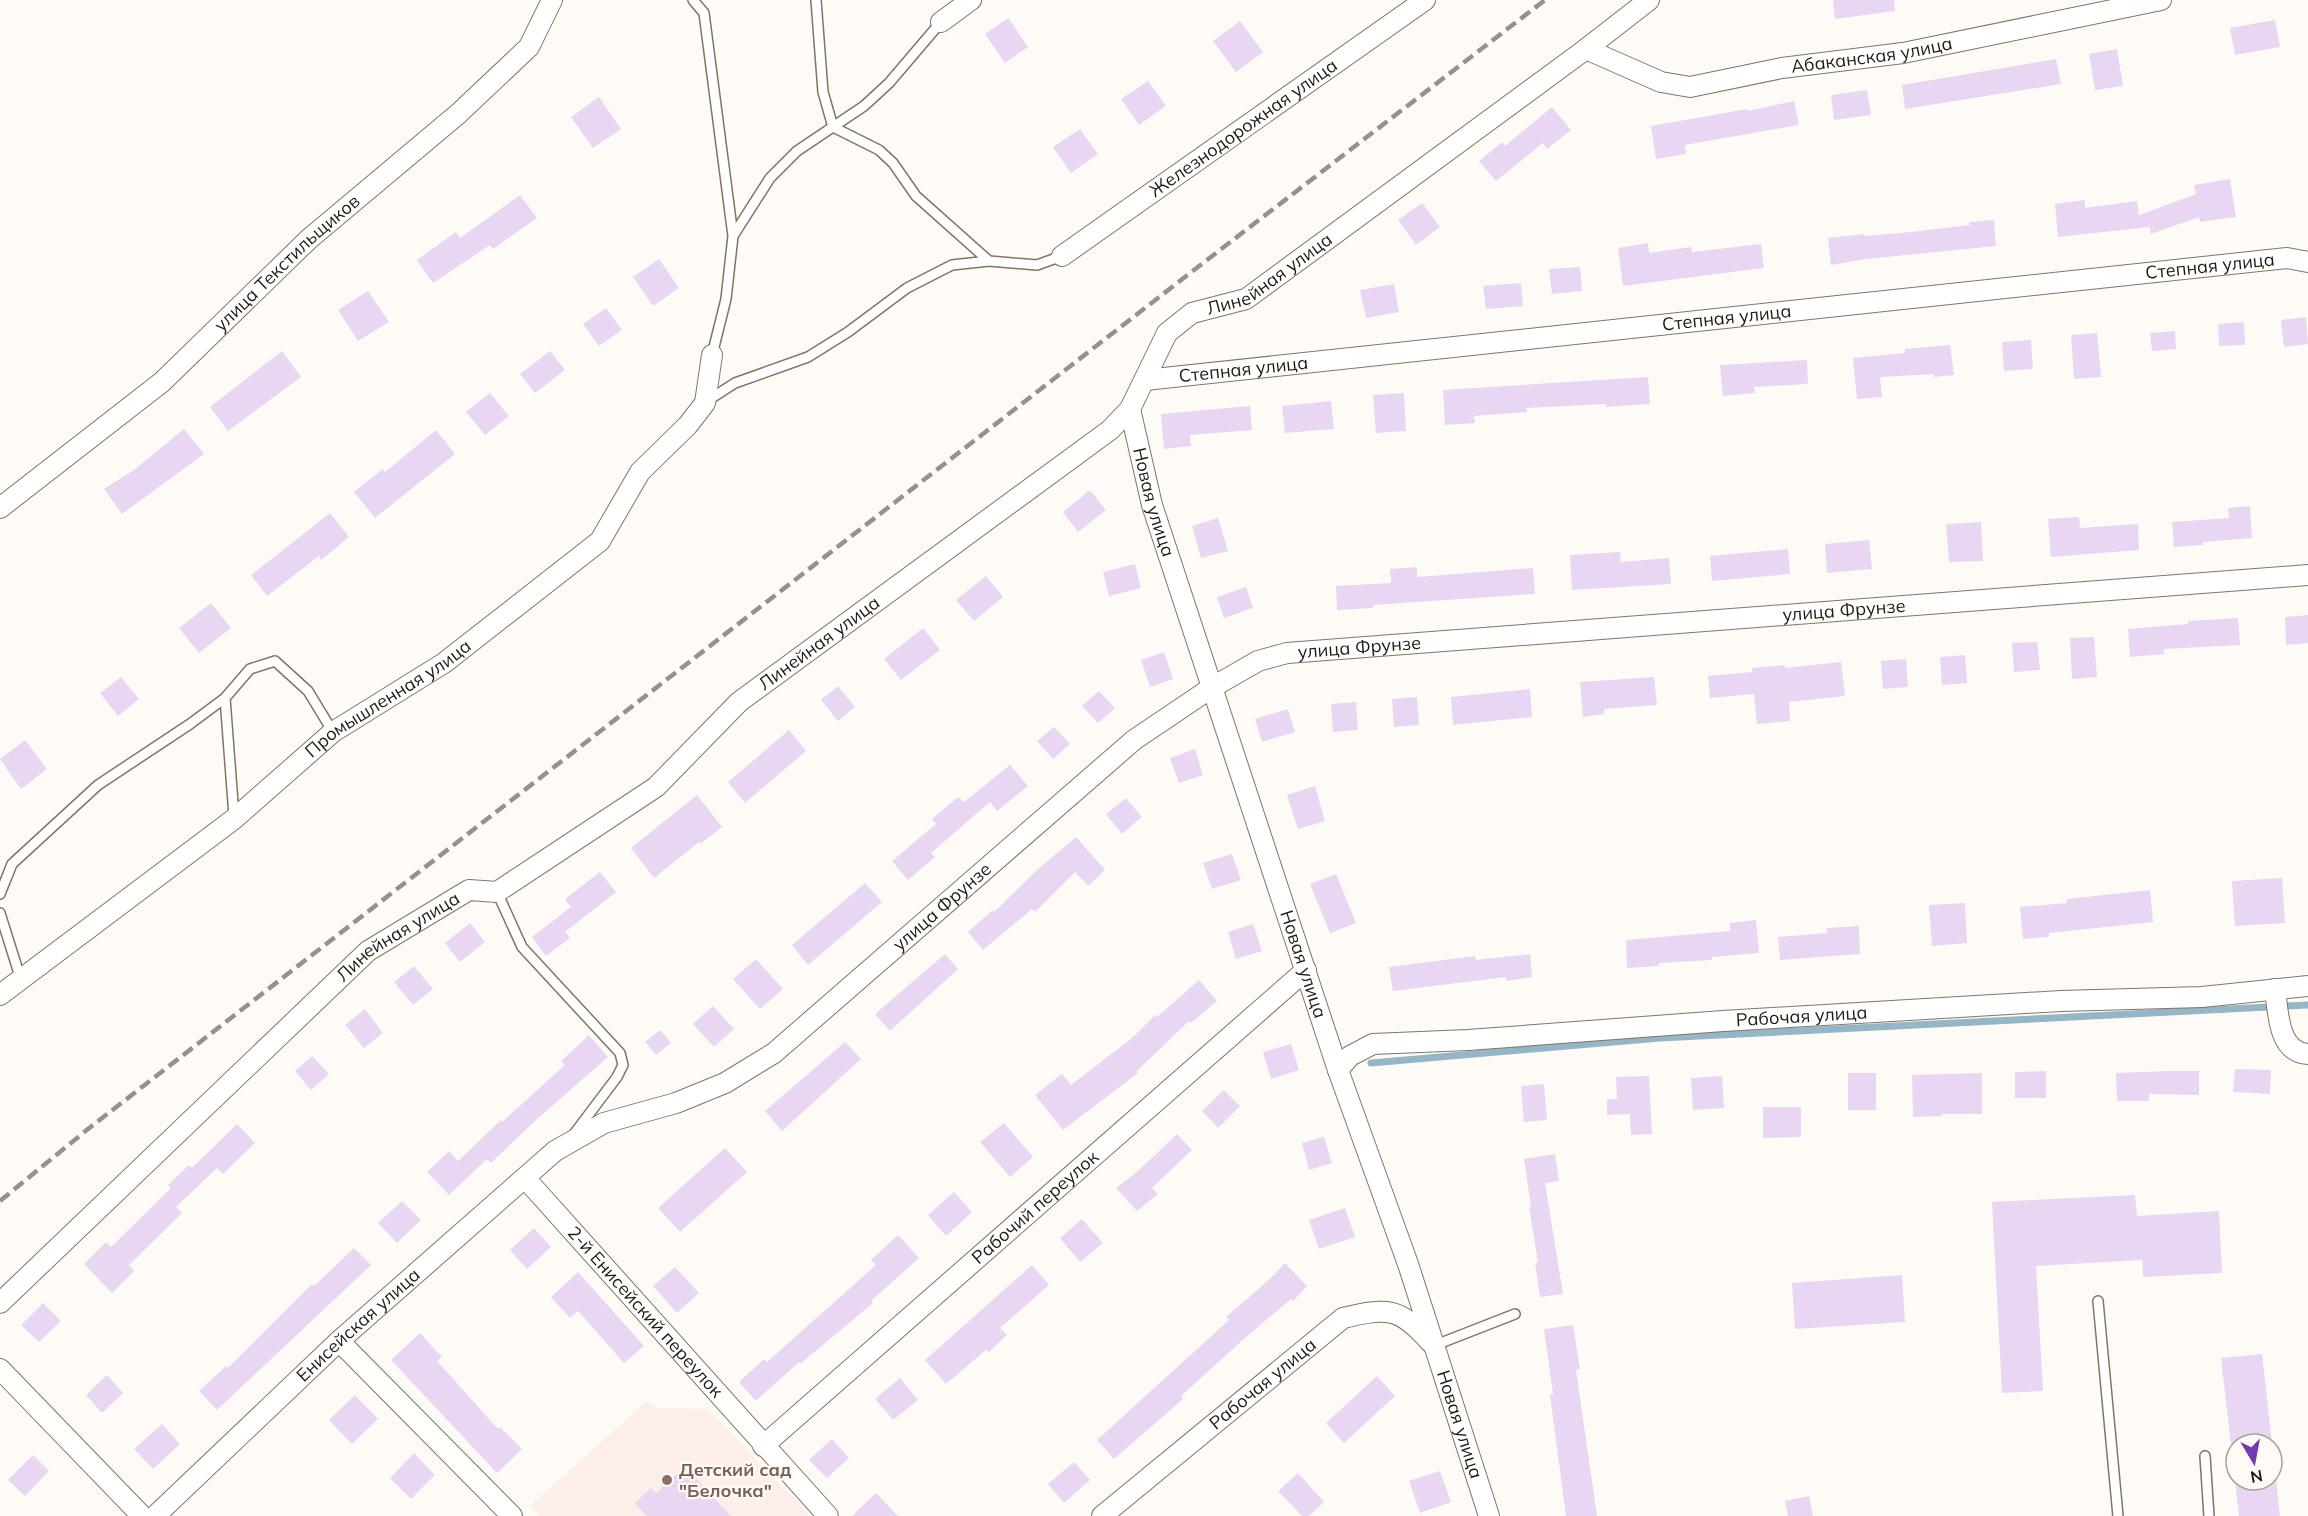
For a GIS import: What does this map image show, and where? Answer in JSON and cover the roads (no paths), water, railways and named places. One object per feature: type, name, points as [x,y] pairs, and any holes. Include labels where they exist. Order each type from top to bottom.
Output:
[{"type":"street","name":"улица Текстильщиков","points":[[0,508],[162,382],[309,239],[458,114],[529,47],[552,0]]},
{"type":"street","points":[[941,22],[971,0]]},
{"type":"street","name":"Железнодорожная улица","points":[[1062,256],[1425,0]]},
{"type":"street","name":"Линейная улица","points":[[0,1303],[368,951],[469,890],[497,892],[656,787],[739,702],[1110,430],[1130,409],[1167,333],[1192,313],[1246,299],[1586,49],[1649,0]]},
{"type":"street","name":"Абаканская улица","points":[[1586,49],[1660,82],[1690,87],[1782,68],[1903,53],[2161,0]]},
{"type":"street","name":"Степная улица","points":[[1145,381],[2275,259],[2287,258],[2308,262]]},
{"type":"street","name":"Промышленная улица","points":[[0,995],[234,819],[333,732],[444,663],[600,541],[640,472],[688,425],[705,403],[712,355]]},
{"type":"street","name":"Новая улица","points":[[1130,409],[1152,505],[1211,688],[1338,1070],[1408,1264],[1489,1516]]},
{"type":"street","name":"улица Фрунзе","points":[[569,1141],[604,1123],[676,1103],[725,1083],[774,1053],[1134,740],[1211,688],[1258,661],[1287,653],[2308,574]]},
{"type":"street","name":"Рабочий переулок","points":[[763,1446],[1306,969]]},
{"type":"street","name":"Рабочая улица","points":[[1338,1070],[1350,1056],[1373,1044],[1468,1040],[1723,1021],[2061,1001],[2202,997],[2308,986]]},
{"type":"street","points":[[2275,989],[2285,1040],[2293,1049],[2308,1054]]},
{"type":"street","name":"Енисейская улица","points":[[155,1516],[339,1341],[569,1141]]},
{"type":"street","name":"2-й Енисейский переулок","points":[[525,1178],[828,1516]]},
{"type":"street","name":"Рабочая улица","points":[[1109,1514],[1343,1318],[1374,1311],[1395,1312],[1414,1323],[1433,1346]]},
{"type":"street","points":[[339,1341],[512,1516]]},
{"type":"street","points":[[0,1369],[142,1516]]},
{"type":"lane","points":[[693,0],[704,13],[733,236],[726,299],[712,355]]},
{"type":"lane","points":[[816,0],[823,92],[833,127],[879,150],[894,163],[916,196],[989,261]]},
{"type":"lane","points":[[733,236],[770,178],[796,151],[864,106],[889,82],[941,22]]},
{"type":"lane","points":[[705,403],[735,383],[808,357],[848,332],[907,288],[952,265],[989,261],[1037,265],[1062,256]]},
{"type":"lane","points":[[0,894],[12,864],[98,785],[225,698],[250,669],[275,661],[308,691],[333,732]]},
{"type":"lane","points":[[225,698],[234,819]]},
{"type":"lane","points":[[497,892],[522,947],[620,1053],[622,1065],[617,1077],[569,1141]]},
{"type":"lane","points":[[0,913],[21,980]]},
{"type":"lane","points":[[2098,1300],[2118,1516]]},
{"type":"lane","points":[[1433,1346],[1515,1314]]},
{"type":"lane","points":[[2205,1456],[2209,1516]]},
{"type":"waterway","points":[[1371,1063],[1660,1038],[2308,1005]]},
{"type":"railway","points":[[0,1201],[88,1129],[1545,0]]},
{"type":"place","name":"Детский сад \"Белочка\"","points":[[667,1480]]}]
